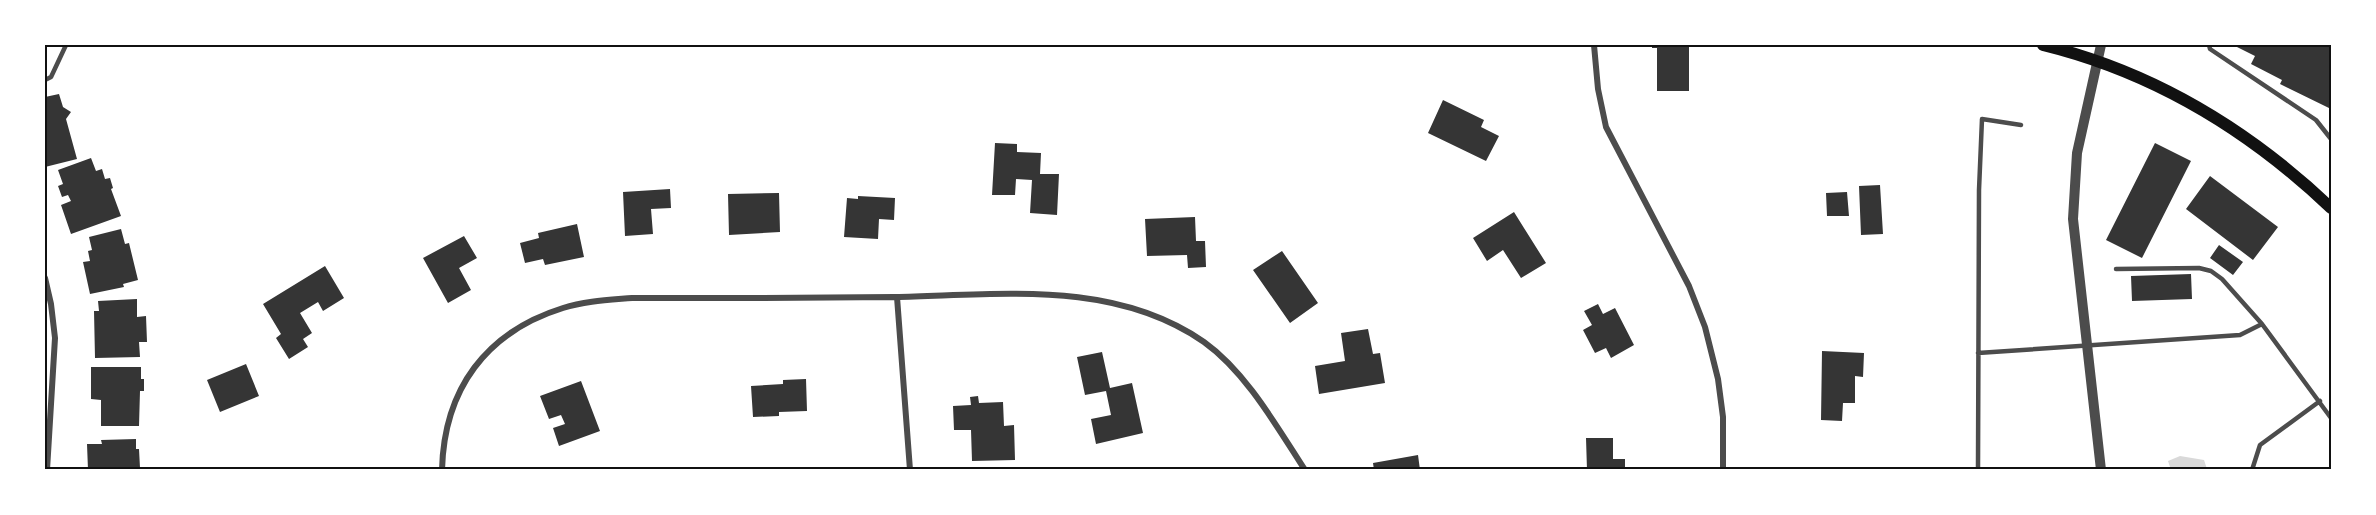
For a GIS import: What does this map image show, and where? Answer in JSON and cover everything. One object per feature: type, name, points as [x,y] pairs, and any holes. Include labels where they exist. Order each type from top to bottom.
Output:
[{"type":"main road","points":[[2043,45],[2098,60],[2152,82],[2198,107],[2271,155],[2331,208]]},
{"type":"street","points":[[1594,45],[1598,89],[1606,127],[1689,286],[1705,327],[1718,379],[1723,417],[1723,470]]},
{"type":"street","points":[[2101,45],[2077,153],[2073,219],[2101,470]]},
{"type":"street","points":[[45,278],[55,338],[47,470]]},
{"type":"street","points":[[442,470],[443,446],[450,418],[469,375],[487,351],[508,334],[564,307],[594,301],[632,298],[897,297],[1019,293],[1088,297],[1132,308],[1168,322],[1205,343],[1233,369],[1270,416],[1305,470]]},
{"type":"street","points":[[897,297],[910,470]]},
{"type":"street","points":[[45,383],[54,383]]},
{"type":"lane","points":[[45,80],[51,77],[66,45]]},
{"type":"lane","points":[[2209,45],[2210,49],[2316,120],[2331,139]]},
{"type":"lane","points":[[1978,470],[1979,190],[1982,119],[2021,125]]},
{"type":"lane","points":[[2116,269],[2199,268],[2211,271],[2222,279],[2262,324],[2331,418]]},
{"type":"lane","points":[[1978,353],[2240,335],[2262,324]]},
{"type":"lane","points":[[2252,470],[2260,445],[2320,401]]},
{"type":"shaded area","points":[[2180,456],[2204,460],[2207,469],[2171,470],[2168,461]]},
{"type":"building","points":[[1652,45],[1689,45],[1689,91],[1657,91],[1657,48],[1652,48]]},
{"type":"building","points":[[2233,45],[2331,45],[2331,109],[2280,84],[2282,80],[2251,64],[2255,56]]},
{"type":"building","points":[[59,94],[63,107],[71,112],[66,119],[77,159],[45,167],[45,97]]},
{"type":"building","points":[[1443,100],[1484,120],[1481,127],[1499,136],[1486,161],[1428,133]]},
{"type":"building","points":[[995,143],[1017,144],[1017,152],[1041,153],[1040,174],[1059,174],[1057,215],[1030,213],[1032,180],[1016,179],[1015,195],[992,195]]},
{"type":"building","points":[[2155,143],[2191,161],[2142,258],[2106,240]]},
{"type":"building","points":[[91,158],[96,171],[102,169],[105,179],[110,178],[113,188],[111,189],[121,216],[71,234],[61,205],[71,201],[68,195],[62,197],[58,186],[63,184],[58,170]]},
{"type":"building","points":[[2210,176],[2278,227],[2253,260],[2186,209]]},
{"type":"building","points":[[1880,185],[1883,234],[1861,235],[1859,186]]},
{"type":"building","points":[[670,189],[671,208],[651,209],[653,234],[625,236],[623,192]]},
{"type":"building","points":[[1847,192],[1849,216],[1827,216],[1826,193]]},
{"type":"building","points":[[779,193],[780,232],[729,235],[728,194]]},
{"type":"building","points":[[858,196],[895,198],[894,220],[879,219],[878,239],[844,237],[847,198],[858,199]]},
{"type":"building","points":[[1514,212],[1546,263],[1521,278],[1503,250],[1487,261],[1473,238]]},
{"type":"building","points":[[1195,217],[1196,241],[1205,241],[1206,267],[1188,268],[1187,255],[1147,256],[1145,219]]},
{"type":"building","points":[[577,224],[584,257],[545,265],[543,259],[525,263],[520,243],[539,238],[538,233]]},
{"type":"building","points":[[121,229],[125,244],[129,243],[138,280],[123,284],[124,287],[90,294],[83,262],[90,261],[88,251],[92,250],[89,237]]},
{"type":"building","points":[[464,236],[477,258],[459,268],[471,290],[448,303],[423,258]]},
{"type":"building","points":[[2219,245],[2243,262],[2233,275],[2210,258]]},
{"type":"building","points":[[1282,251],[1318,303],[1290,323],[1253,270]]},
{"type":"building","points":[[325,266],[344,298],[323,311],[318,302],[300,313],[312,333],[303,339],[308,347],[289,359],[276,338],[281,334],[263,304]]},
{"type":"building","points":[[2191,274],[2192,299],[2132,301],[2131,276]]},
{"type":"building","points":[[137,299],[137,317],[146,316],[147,342],[139,342],[140,357],[95,358],[94,311],[99,311],[98,301]]},
{"type":"building","points":[[1598,304],[1603,314],[1615,308],[1634,345],[1611,358],[1606,348],[1595,353],[1583,330],[1592,325],[1584,311]]},
{"type":"building","points":[[1368,329],[1373,354],[1380,353],[1385,383],[1319,394],[1315,366],[1345,361],[1341,333]]},
{"type":"building","points":[[1822,351],[1864,353],[1863,377],[1855,376],[1855,403],[1843,403],[1842,421],[1821,420]]},
{"type":"building","points":[[1102,352],[1110,388],[1132,383],[1143,433],[1096,444],[1091,419],[1111,415],[1106,391],[1085,395],[1077,357]]},
{"type":"building","points":[[246,364],[259,396],[220,412],[207,380]]},
{"type":"building","points":[[91,367],[141,367],[144,391],[140,391],[139,426],[101,426],[101,400],[91,399]]},
{"type":"building","points":[[806,379],[807,411],[779,412],[779,416],[753,417],[751,386],[783,384],[783,380]]},
{"type":"building","points":[[581,381],[600,431],[559,446],[553,428],[565,424],[561,415],[549,419],[540,396]]},
{"type":"building","points":[[978,396],[979,403],[1003,402],[1004,426],[1014,425],[1015,460],[972,461],[971,430],[954,430],[953,406],[971,405],[970,397]]},
{"type":"building","points":[[1586,438],[1613,438],[1613,459],[1625,459],[1625,470],[1587,470]]},
{"type":"building","points":[[136,439],[140,468],[136,470],[88,470],[87,444],[102,444],[101,440]]},
{"type":"building","points":[[1418,455],[1420,470],[1374,470],[1373,463]]}]
